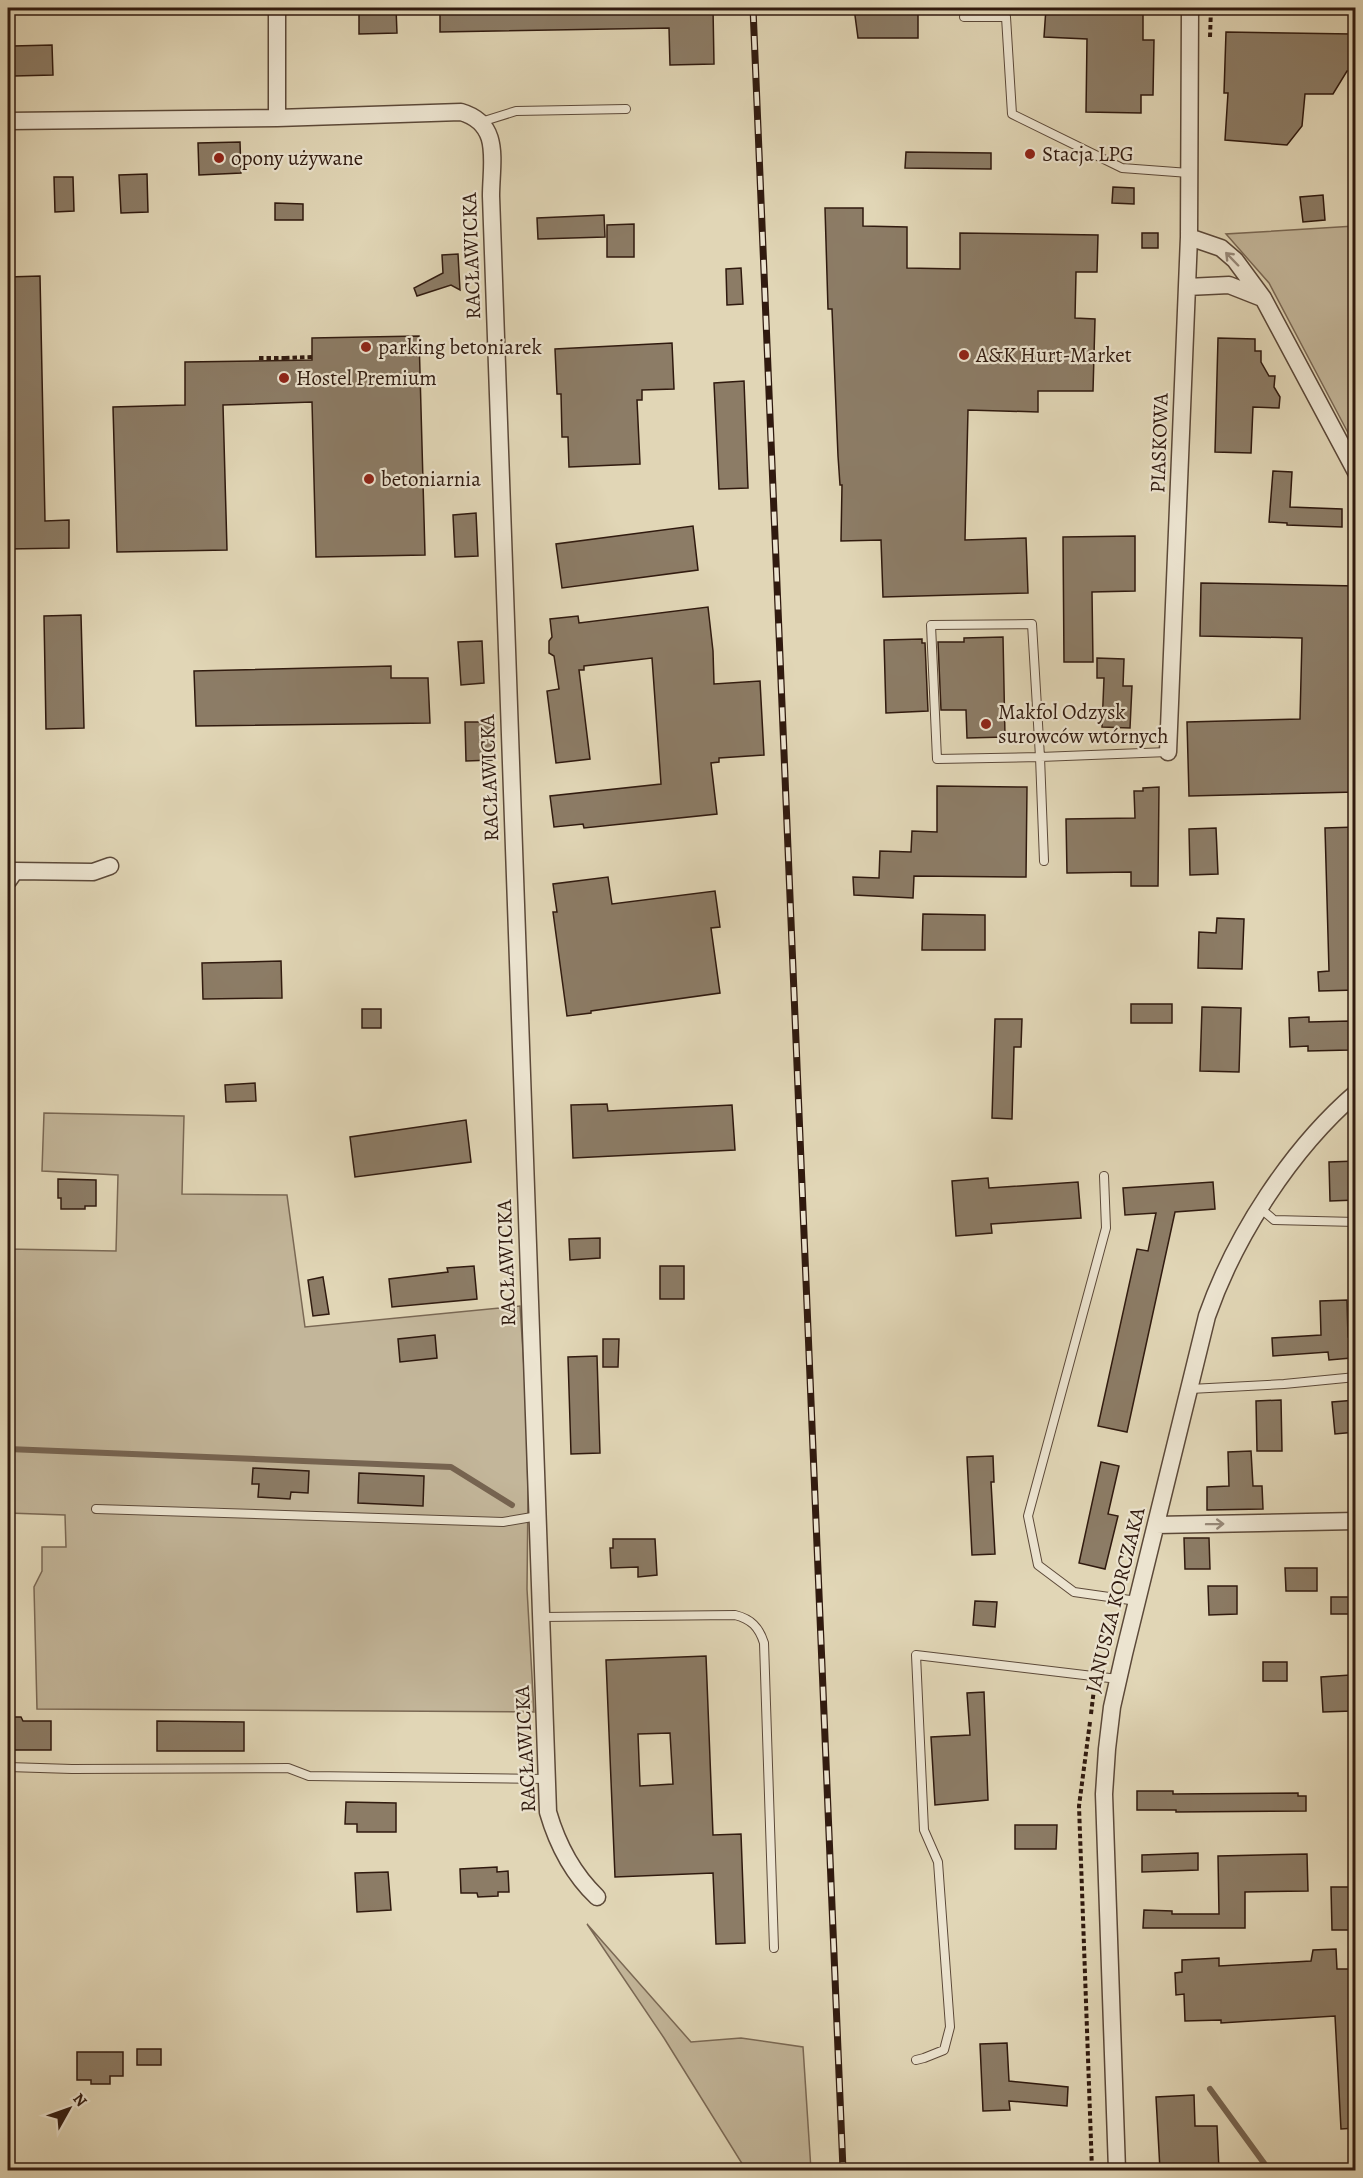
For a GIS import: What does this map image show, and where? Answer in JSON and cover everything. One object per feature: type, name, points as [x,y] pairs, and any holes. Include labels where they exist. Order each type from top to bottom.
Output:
[{"type":"street","points":[[277,8],[278,118]]},
{"type":"street","name":"PIASKOWA","points":[[1168,752],[1189,237],[1190,8]]},
{"type":"street","points":[[8,121],[278,118],[461,112],[481,122]]},
{"type":"street","name":"RACŁAWICKA","points":[[481,122],[489,132],[492,142],[491,196],[548,1812],[555,1834],[587,1887],[597,1897]]},
{"type":"street","points":[[1189,237],[1221,248],[1235,260],[1263,298],[1356,472]]},
{"type":"street","points":[[1187,287],[1230,285],[1263,298]]},
{"type":"street","points":[[8,881],[15,870],[93,872],[110,866]]},
{"type":"street","name":"JANUSZA KORCZAKA","points":[[1117,2170],[1104,1794],[1110,1717],[1118,1679],[1215,1294],[1240,1241],[1259,1208],[1299,1154],[1343,1104],[1356,1093]]},
{"type":"street","points":[[1156,1525],[1356,1521]]},
{"type":"lane","points":[[963,17],[1006,16],[1012,114],[1122,168],[1190,172]]},
{"type":"lane","points":[[481,122],[516,111],[626,110]]},
{"type":"lane","name":"PIASKOWA","points":[[1044,861],[1040,758],[1032,624],[931,625],[937,759],[1040,758],[1168,752]]},
{"type":"lane","points":[[1104,1176],[1106,1228],[1028,1516],[1038,1565],[1074,1592],[1137,1601]]},
{"type":"lane","points":[[1259,1208],[1274,1220],[1356,1222]]},
{"type":"lane","points":[[1190,1389],[1356,1377]]},
{"type":"lane","points":[[96,1509],[503,1522],[538,1516]]},
{"type":"lane","points":[[542,1617],[735,1615],[746,1618],[754,1624],[764,1643],[774,1948]]},
{"type":"lane","points":[[916,2060],[944,2050],[950,2027],[938,1862],[924,1830],[916,1654],[1118,1679]]},
{"type":"lane","points":[[8,1767],[288,1768],[309,1776],[547,1779]]},
{"type":"path","points":[[259,358],[312,357]]},
{"type":"shaded area","points":[[1356,226],[1355,446],[1269,283],[1226,234]]},
{"type":"shaded area","points":[[44,1113],[184,1116],[182,1194],[287,1195],[305,1327],[520,1306],[526,1399],[527,1589],[534,1712],[37,1709],[34,1587],[42,1571],[42,1547],[66,1547],[65,1515],[8,1513],[8,1249],[116,1251],[118,1175],[42,1171]]},
{"type":"shaded area","points":[[587,1924],[691,2042],[741,2038],[803,2047],[811,2170],[746,2170],[664,2038]]},
{"type":"building","points":[[359,8],[396,8],[397,33],[359,34]]},
{"type":"building","points":[[440,8],[713,8],[714,64],[670,65],[669,28],[440,32]]},
{"type":"building","points":[[854,8],[918,8],[918,38],[858,38]]},
{"type":"building","points":[[1046,8],[1143,8],[1143,40],[1154,40],[1153,95],[1141,95],[1141,113],[1086,112],[1087,39],[1044,37]]},
{"type":"building","points":[[1226,32],[1352,34],[1351,71],[1347,71],[1333,94],[1305,94],[1302,126],[1287,145],[1225,140],[1228,93],[1224,93]]},
{"type":"building","points":[[52,45],[53,75],[14,76],[13,46]]},
{"type":"building","name":"opony używane","points":[[240,142],[241,173],[199,175],[198,143]]},
{"type":"building","points":[[906,152],[991,153],[991,169],[905,168]]},
{"type":"building","points":[[147,174],[148,212],[121,213],[119,175]]},
{"type":"building","points":[[54,177],[73,177],[74,211],[55,212]]},
{"type":"building","points":[[1113,187],[1134,188],[1134,204],[1112,203]]},
{"type":"building","points":[[1323,195],[1325,220],[1303,222],[1300,197]]},
{"type":"building","points":[[275,203],[303,204],[303,220],[275,220]]},
{"type":"building","name":"A&K Hurt-Market","points":[[825,208],[863,208],[863,226],[907,227],[907,268],[960,269],[960,233],[1098,235],[1097,272],[1076,272],[1075,318],[1095,319],[1093,391],[1038,391],[1038,412],[968,410],[965,540],[1026,538],[1028,593],[883,597],[881,540],[841,541],[842,485],[840,485],[838,456],[832,309],[828,309]]},
{"type":"building","points":[[604,215],[605,237],[538,239],[537,218]]},
{"type":"building","points":[[634,224],[634,257],[607,257],[607,225]]},
{"type":"building","points":[[1142,233],[1158,233],[1158,248],[1142,248]]},
{"type":"building","points":[[458,254],[460,290],[451,285],[417,296],[414,288],[443,273],[442,255]]},
{"type":"building","points":[[741,268],[743,304],[727,305],[726,269]]},
{"type":"building","points":[[40,276],[45,521],[69,520],[69,548],[8,549],[8,277]]},
{"type":"building","points":[[419,336],[425,555],[316,557],[312,402],[223,405],[227,550],[117,552],[113,407],[185,405],[185,362],[312,360],[312,338]]},
{"type":"building","points":[[1218,338],[1255,339],[1255,351],[1261,351],[1261,362],[1269,376],[1275,376],[1274,387],[1280,397],[1279,408],[1253,407],[1251,453],[1215,452]]},
{"type":"building","points":[[672,343],[674,389],[642,390],[642,400],[637,400],[640,464],[569,467],[568,437],[562,437],[561,394],[557,394],[555,349]]},
{"type":"building","points":[[744,381],[748,488],[719,489],[714,383]]},
{"type":"building","points":[[1273,471],[1292,472],[1290,507],[1342,509],[1342,527],[1269,522]]},
{"type":"building","points":[[476,513],[478,556],[455,557],[453,515]]},
{"type":"building","points":[[693,526],[698,570],[562,588],[556,544]]},
{"type":"building","points":[[1135,536],[1135,591],[1092,592],[1093,662],[1064,662],[1063,537]]},
{"type":"building","points":[[1201,583],[1356,586],[1356,792],[1189,796],[1187,722],[1300,719],[1302,638],[1200,636]]},
{"type":"building","points":[[708,607],[714,684],[760,681],[764,755],[719,758],[719,762],[711,763],[717,814],[584,828],[583,824],[554,827],[550,796],[661,784],[652,658],[584,666],[584,670],[579,670],[590,759],[556,763],[547,691],[559,689],[554,656],[549,653],[549,641],[552,637],[550,619],[578,616],[579,623]]},
{"type":"building","points":[[81,615],[84,728],[46,729],[44,616]]},
{"type":"building","points":[[1003,637],[1005,737],[967,738],[966,710],[941,710],[938,642],[964,642],[964,638]]},
{"type":"building","points":[[922,639],[922,643],[925,643],[928,711],[886,713],[884,640]]},
{"type":"building","points":[[482,641],[484,683],[461,685],[458,642]]},
{"type":"building","points":[[1097,658],[1124,659],[1123,686],[1132,686],[1130,728],[1102,727],[1104,678],[1097,678]]},
{"type":"building","points":[[391,666],[391,678],[428,678],[430,723],[196,726],[194,671]]},
{"type":"building","points":[[465,722],[491,722],[492,760],[466,761]]},
{"type":"building","points":[[937,786],[1027,787],[1026,877],[914,876],[913,898],[854,895],[853,877],[879,878],[880,851],[911,852],[912,831],[937,832]]},
{"type":"building","points":[[1159,787],[1158,886],[1131,886],[1131,872],[1067,873],[1066,819],[1135,818],[1134,791]]},
{"type":"building","points":[[1356,827],[1356,990],[1319,991],[1318,972],[1329,971],[1325,828]]},
{"type":"building","points":[[1216,828],[1218,874],[1190,875],[1189,829]]},
{"type":"building","points":[[608,877],[612,904],[715,891],[720,927],[711,928],[720,993],[567,1016],[553,912],[557,912],[553,884]]},
{"type":"building","points":[[923,914],[985,915],[985,950],[922,950]]},
{"type":"building","points":[[1217,918],[1244,919],[1242,969],[1198,968],[1199,932],[1216,933]]},
{"type":"building","points":[[281,961],[282,998],[203,999],[202,963]]},
{"type":"building","points":[[1131,1004],[1172,1004],[1172,1023],[1131,1023]]},
{"type":"building","points":[[1202,1007],[1241,1008],[1239,1072],[1200,1071]]},
{"type":"building","points":[[362,1009],[381,1009],[381,1028],[362,1028]]},
{"type":"building","points":[[1309,1017],[1309,1022],[1350,1021],[1350,1050],[1308,1051],[1308,1046],[1290,1047],[1289,1018]]},
{"type":"building","points":[[995,1019],[1022,1019],[1021,1047],[1014,1047],[1012,1119],[992,1118]]},
{"type":"building","points":[[255,1083],[256,1101],[226,1102],[225,1085]]},
{"type":"building","points":[[607,1104],[608,1111],[732,1105],[735,1150],[573,1158],[571,1105]]},
{"type":"building","points":[[466,1120],[471,1162],[355,1177],[350,1137]]},
{"type":"building","points":[[1356,1161],[1356,1200],[1330,1201],[1329,1162]]},
{"type":"building","points":[[988,1178],[989,1188],[1078,1182],[1081,1218],[991,1224],[992,1233],[956,1236],[952,1181]]},
{"type":"building","points":[[58,1179],[96,1180],[96,1206],[85,1206],[85,1209],[61,1209],[61,1198],[58,1198]]},
{"type":"building","points":[[1213,1182],[1215,1209],[1175,1212],[1127,1432],[1098,1426],[1137,1249],[1148,1251],[1156,1213],[1125,1215],[1123,1188]]},
{"type":"building","points":[[600,1238],[600,1258],[570,1260],[569,1239]]},
{"type":"building","points":[[474,1266],[477,1299],[392,1307],[389,1279],[448,1272],[447,1268]]},
{"type":"building","points":[[660,1266],[684,1266],[684,1299],[660,1299]]},
{"type":"building","points":[[323,1277],[329,1314],[313,1316],[308,1280]]},
{"type":"building","points":[[1347,1300],[1351,1358],[1329,1360],[1328,1352],[1273,1356],[1272,1338],[1321,1335],[1320,1301]]},
{"type":"building","points":[[435,1335],[437,1358],[400,1362],[398,1339]]},
{"type":"building","points":[[603,1339],[619,1339],[618,1367],[603,1367]]},
{"type":"building","points":[[597,1356],[600,1453],[571,1454],[568,1357]]},
{"type":"building","points":[[1281,1400],[1282,1451],[1257,1451],[1256,1401]]},
{"type":"building","points":[[1356,1400],[1356,1432],[1335,1434],[1332,1402]]},
{"type":"building","points":[[1251,1451],[1253,1486],[1262,1486],[1263,1509],[1207,1510],[1207,1487],[1229,1486],[1228,1452]]},
{"type":"building","points":[[993,1456],[994,1482],[991,1482],[995,1554],[972,1555],[967,1457]]},
{"type":"building","points":[[1101,1462],[1119,1466],[1108,1514],[1118,1516],[1105,1569],[1079,1563]]},
{"type":"building","points":[[253,1468],[309,1471],[308,1493],[291,1492],[290,1499],[258,1497],[259,1484],[252,1484]]},
{"type":"building","points":[[359,1473],[424,1476],[423,1506],[358,1503]]},
{"type":"building","points":[[1184,1538],[1209,1538],[1210,1569],[1185,1569]]},
{"type":"building","points":[[613,1539],[655,1539],[657,1575],[638,1577],[638,1567],[611,1568],[610,1548],[613,1548]]},
{"type":"building","points":[[1285,1568],[1317,1568],[1317,1591],[1286,1591]]},
{"type":"building","points":[[1208,1586],[1237,1586],[1237,1614],[1209,1615]]},
{"type":"building","points":[[1331,1597],[1356,1597],[1356,1614],[1331,1614]]},
{"type":"building","points":[[975,1601],[997,1602],[995,1627],[973,1625]]},
{"type":"building","points":[[706,1656],[713,1835],[741,1834],[745,1943],[716,1944],[713,1873],[615,1877],[606,1660]],"holes":[[[670,1733],[673,1784],[640,1786],[638,1734]]]},
{"type":"building","points":[[1263,1662],[1287,1662],[1287,1681],[1263,1681]]},
{"type":"building","points":[[1350,1675],[1352,1711],[1323,1712],[1321,1677]]},
{"type":"building","points":[[984,1692],[988,1800],[935,1805],[931,1737],[970,1735],[967,1693]]},
{"type":"building","points":[[8,1717],[21,1717],[23,1721],[51,1721],[51,1750],[8,1750]]},
{"type":"building","points":[[157,1721],[244,1722],[244,1751],[157,1751]]},
{"type":"building","points":[[1137,1791],[1173,1791],[1173,1794],[1298,1793],[1298,1796],[1306,1796],[1306,1811],[1137,1810]]},
{"type":"building","points":[[346,1802],[396,1803],[396,1832],[357,1832],[357,1824],[345,1824]]},
{"type":"building","points":[[1015,1825],[1057,1825],[1056,1849],[1015,1849]]},
{"type":"building","points":[[1198,1853],[1198,1870],[1142,1872],[1142,1855]]},
{"type":"building","points":[[1307,1854],[1308,1891],[1245,1892],[1245,1928],[1143,1928],[1144,1910],[1172,1911],[1172,1914],[1219,1914],[1218,1856]]},
{"type":"building","points":[[497,1867],[497,1872],[508,1871],[509,1892],[498,1892],[498,1896],[478,1897],[477,1893],[461,1893],[460,1869]]},
{"type":"building","points":[[388,1872],[391,1910],[357,1912],[355,1873]]},
{"type":"building","points":[[1331,1887],[1356,1887],[1356,1930],[1332,1930]]},
{"type":"building","points":[[1336,1949],[1337,1969],[1356,1969],[1356,2128],[1341,2129],[1335,2016],[1221,2023],[1221,2020],[1185,2021],[1184,1994],[1176,1995],[1175,1973],[1182,1972],[1182,1960],[1219,1958],[1219,1966],[1311,1961],[1313,1950]]},
{"type":"building","points":[[1007,2043],[1009,2081],[1068,2087],[1067,2106],[1009,2101],[1010,2110],[983,2111],[980,2044]]},
{"type":"building","points":[[137,2049],[161,2049],[161,2065],[137,2065]]},
{"type":"building","points":[[77,2052],[123,2052],[123,2076],[110,2076],[110,2084],[91,2084],[91,2080],[77,2080]]},
{"type":"building","points":[[1194,2095],[1195,2126],[1217,2126],[1219,2170],[1160,2170],[1156,2097]]},
{"type":"waterway","points":[[8,1449],[451,1467],[512,1505]]},
{"type":"waterway","points":[[1210,2089],[1269,2170]]},
{"type":"railway","points":[[753,8],[843,2170]]},
{"type":"place","name":"Stacja LPG","points":[[1030,154]]},
{"type":"place","name":"opony używane","points":[[219,158]]},
{"type":"place","name":"parking betoniarek","points":[[366,347]]},
{"type":"place","name":"A&K Hurt-Market","points":[[964,355]]},
{"type":"place","name":"Hostel Premium","points":[[284,378]]},
{"type":"place","name":"betoniarnia","points":[[369,479]]},
{"type":"place","name":"Makfol Odzysk surowców wtórnych","points":[[986,724]]}]
